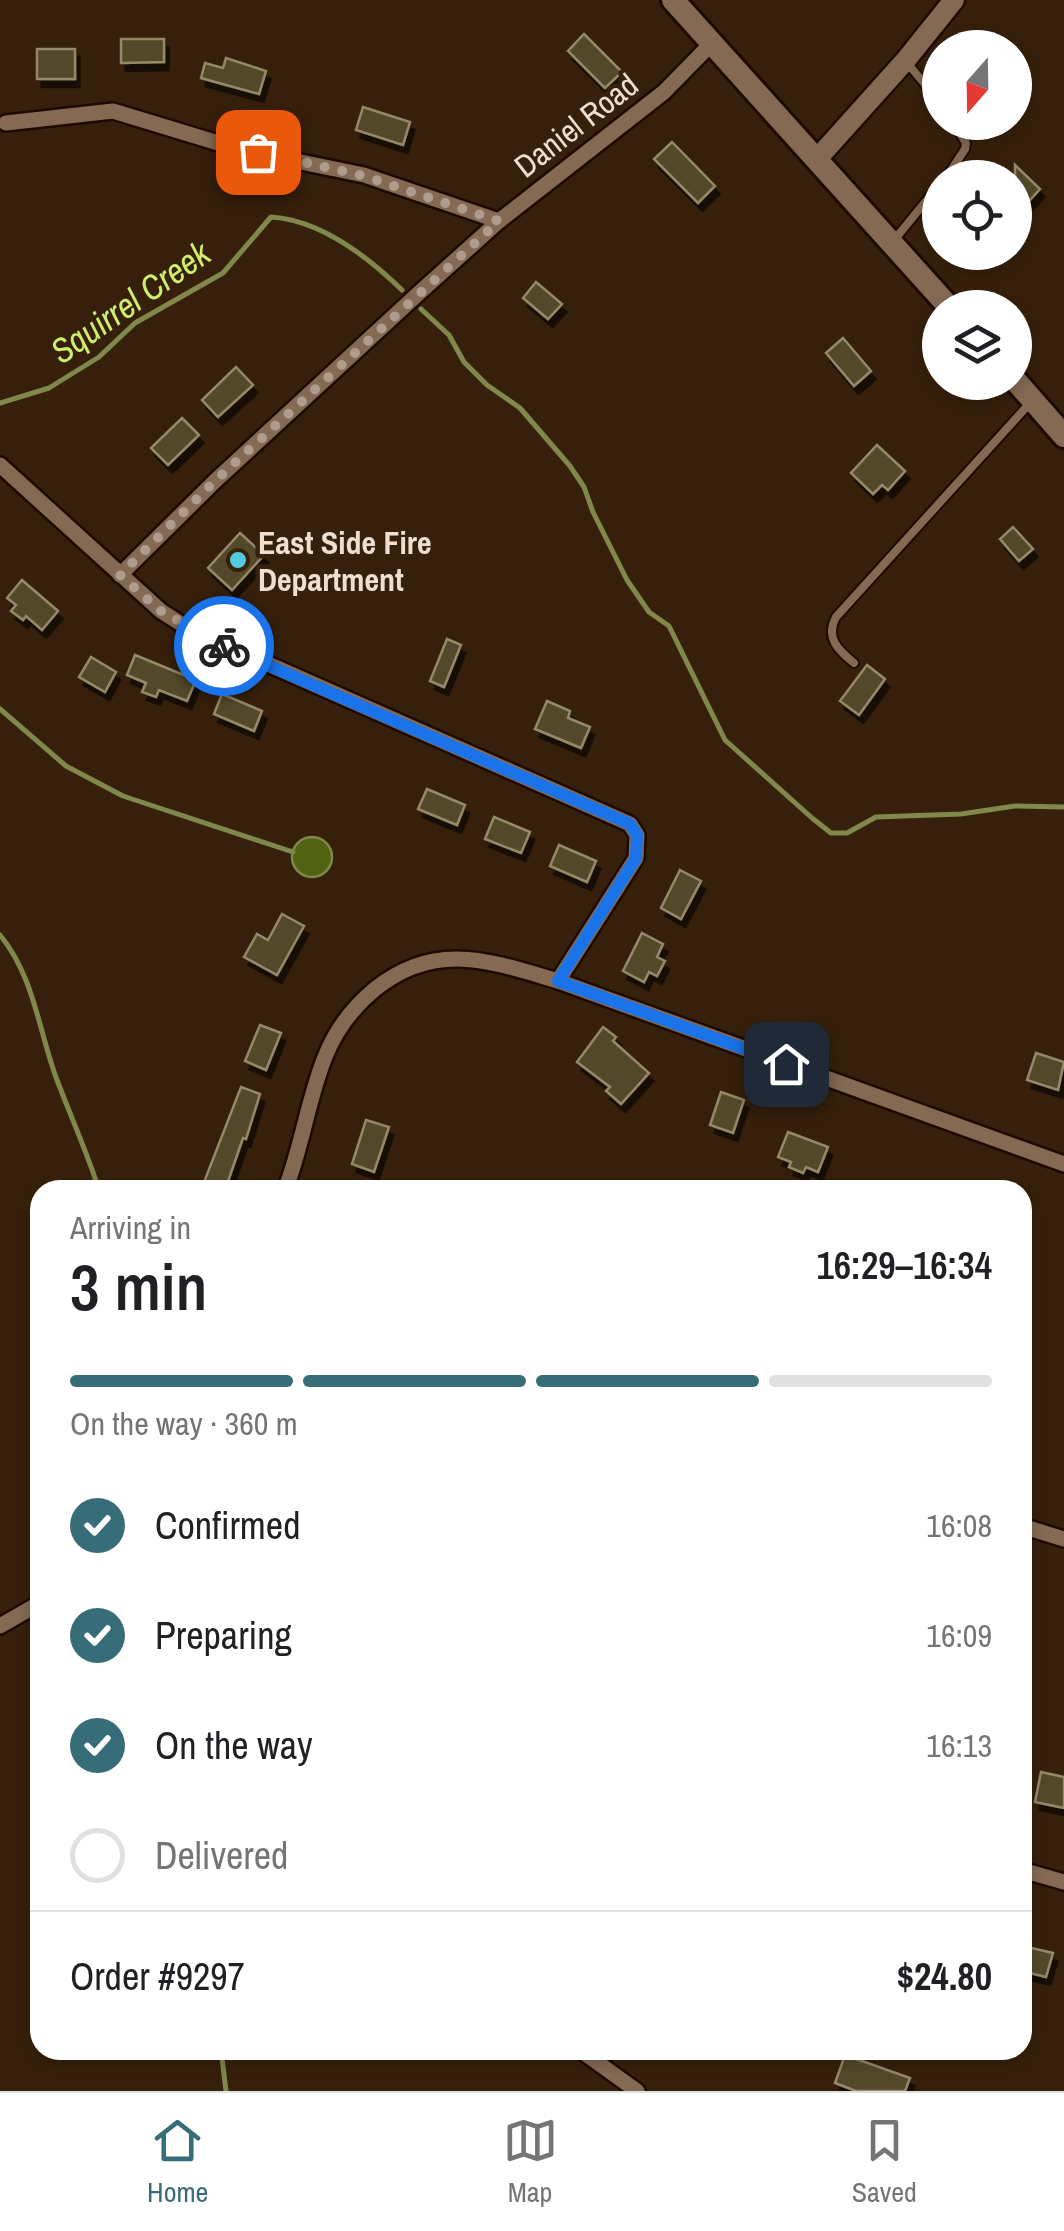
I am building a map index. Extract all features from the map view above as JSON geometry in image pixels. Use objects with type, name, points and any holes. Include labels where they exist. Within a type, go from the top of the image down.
[{"type":"main road","points":[[673,0],[934,290]]},
{"type":"main road","points":[[1032,400],[1064,436]]},
{"type":"street","points":[[817,159],[954,0]]},
{"type":"street","name":"Daniel Road","points":[[120,575],[215,481],[499,221],[664,92],[712,43]]},
{"type":"street","points":[[6,123],[113,111],[238,149],[364,176],[499,221]]},
{"type":"street","points":[[0,465],[161,611],[188,629],[630,824],[637,835],[636,858],[558,981]]},
{"type":"street","points":[[288,1180],[324,1060],[337,1030],[358,1003],[383,982],[415,964],[462,958],[498,963],[558,981],[1064,1164]]},
{"type":"street","points":[[1032,1529],[1064,1539]]},
{"type":"street","points":[[0,1626],[30,1609]]},
{"type":"street","points":[[1032,1873],[1064,1882]]},
{"type":"street","points":[[594,2060],[637,2091]]},
{"type":"lane","points":[[905,61],[922,81]]},
{"type":"lane","points":[[892,243],[922,206]]},
{"type":"lane","points":[[854,663],[832,638],[830,627],[836,616],[1032,400]]},
{"type":"shaded area","points":[[312,837],[326,843],[332,857],[326,871],[312,877],[298,871],[292,857],[298,843]]},
{"type":"building","points":[[584,34],[622,72],[605,88],[568,51]]},
{"type":"building","points":[[121,39],[164,39],[164,62],[121,63]]},
{"type":"building","points":[[37,49],[75,49],[75,79],[37,79]]},
{"type":"building","points":[[226,58],[266,71],[259,94],[201,78],[205,63],[223,68]]},
{"type":"building","points":[[363,107],[410,122],[403,145],[356,130]]},
{"type":"building","points":[[672,142],[715,186],[698,203],[654,159]]},
{"type":"building","points":[[1032,181],[1040,189],[1032,198]]},
{"type":"building","points":[[536,282],[562,304],[548,319],[523,298]]},
{"type":"building","points":[[843,338],[871,371],[854,386],[826,353]]},
{"type":"building","points":[[236,367],[253,385],[218,417],[202,400]]},
{"type":"building","points":[[182,418],[199,435],[168,465],[151,448]]},
{"type":"building","points":[[877,445],[905,471],[888,490],[882,485],[873,494],[851,473]]},
{"type":"building","points":[[1013,527],[1033,549],[1019,561],[1000,539]]},
{"type":"building","points":[[240,533],[264,555],[232,590],[208,568]]},
{"type":"building","points":[[22,580],[58,611],[42,630],[26,616],[23,620],[11,611],[16,605],[7,598]]},
{"type":"building","points":[[447,639],[461,645],[444,687],[430,681]]},
{"type":"building","points":[[135,655],[196,680],[187,701],[159,690],[156,697],[142,692],[146,683],[127,675]]},
{"type":"building","points":[[91,657],[116,672],[105,692],[79,677]]},
{"type":"building","points":[[867,665],[885,679],[859,715],[840,701]]},
{"type":"building","points":[[222,694],[262,711],[254,731],[214,714]]},
{"type":"building","points":[[547,701],[570,711],[568,718],[590,727],[581,748],[535,729]]},
{"type":"building","points":[[427,789],[465,805],[457,825],[418,809]]},
{"type":"building","points":[[494,817],[530,832],[521,853],[485,839]]},
{"type":"building","points":[[559,845],[596,861],[587,882],[550,866]]},
{"type":"building","points":[[680,870],[701,881],[681,919],[661,908]]},
{"type":"building","points":[[282,914],[304,926],[277,975],[244,957],[257,934],[268,940]]},
{"type":"building","points":[[642,933],[663,944],[657,957],[665,961],[657,976],[649,972],[644,982],[623,971]]},
{"type":"building","points":[[260,1025],[281,1033],[266,1070],[245,1061]]},
{"type":"building","points":[[603,1027],[649,1073],[621,1104],[606,1091],[610,1087],[577,1062]]},
{"type":"building","points":[[1036,1053],[1064,1062],[1058,1090],[1027,1080]]},
{"type":"building","points":[[241,1087],[260,1094],[228,1180],[205,1180]]},
{"type":"building","points":[[721,1092],[744,1100],[733,1133],[710,1125]]},
{"type":"building","points":[[366,1120],[389,1127],[374,1172],[352,1164]]},
{"type":"building","points":[[788,1132],[828,1147],[818,1172],[806,1167],[803,1173],[778,1157]]},
{"type":"building","points":[[1041,1772],[1064,1777],[1064,1808],[1035,1802]]},
{"type":"building","points":[[1032,1948],[1053,1953],[1046,1977],[1032,1974]]},
{"type":"building","points":[[843,2060],[859,2060],[910,2078],[905,2091],[856,2091],[835,2083]]},
{"type":"waterway","name":"Squirrel Creek","points":[[0,403],[49,388],[99,357],[135,323],[223,273],[271,217],[325,232],[374,265],[402,290]]},
{"type":"waterway","points":[[421,309],[449,335],[464,362],[487,385],[520,408],[570,466],[584,487],[627,580],[649,612],[669,626],[725,740],[831,833],[847,833],[876,817],[961,814],[1015,806],[1064,807]]},
{"type":"waterway","points":[[0,709],[66,766],[123,796],[293,852]]},
{"type":"waterway","points":[[0,935],[21,968],[57,1080],[95,1180]]},
{"type":"waterway","points":[[222,2060],[226,2091]]},
{"type":"way so far","points":[[224,646],[161,611],[120,575],[215,481],[499,221],[364,176],[258,152]]},
{"type":"place","name":"East Side Fire Department","points":[[238,560]]},
{"type":"route","points":[[224,646],[630,824],[639,846],[636,858],[558,981],[786,1064]]}]
